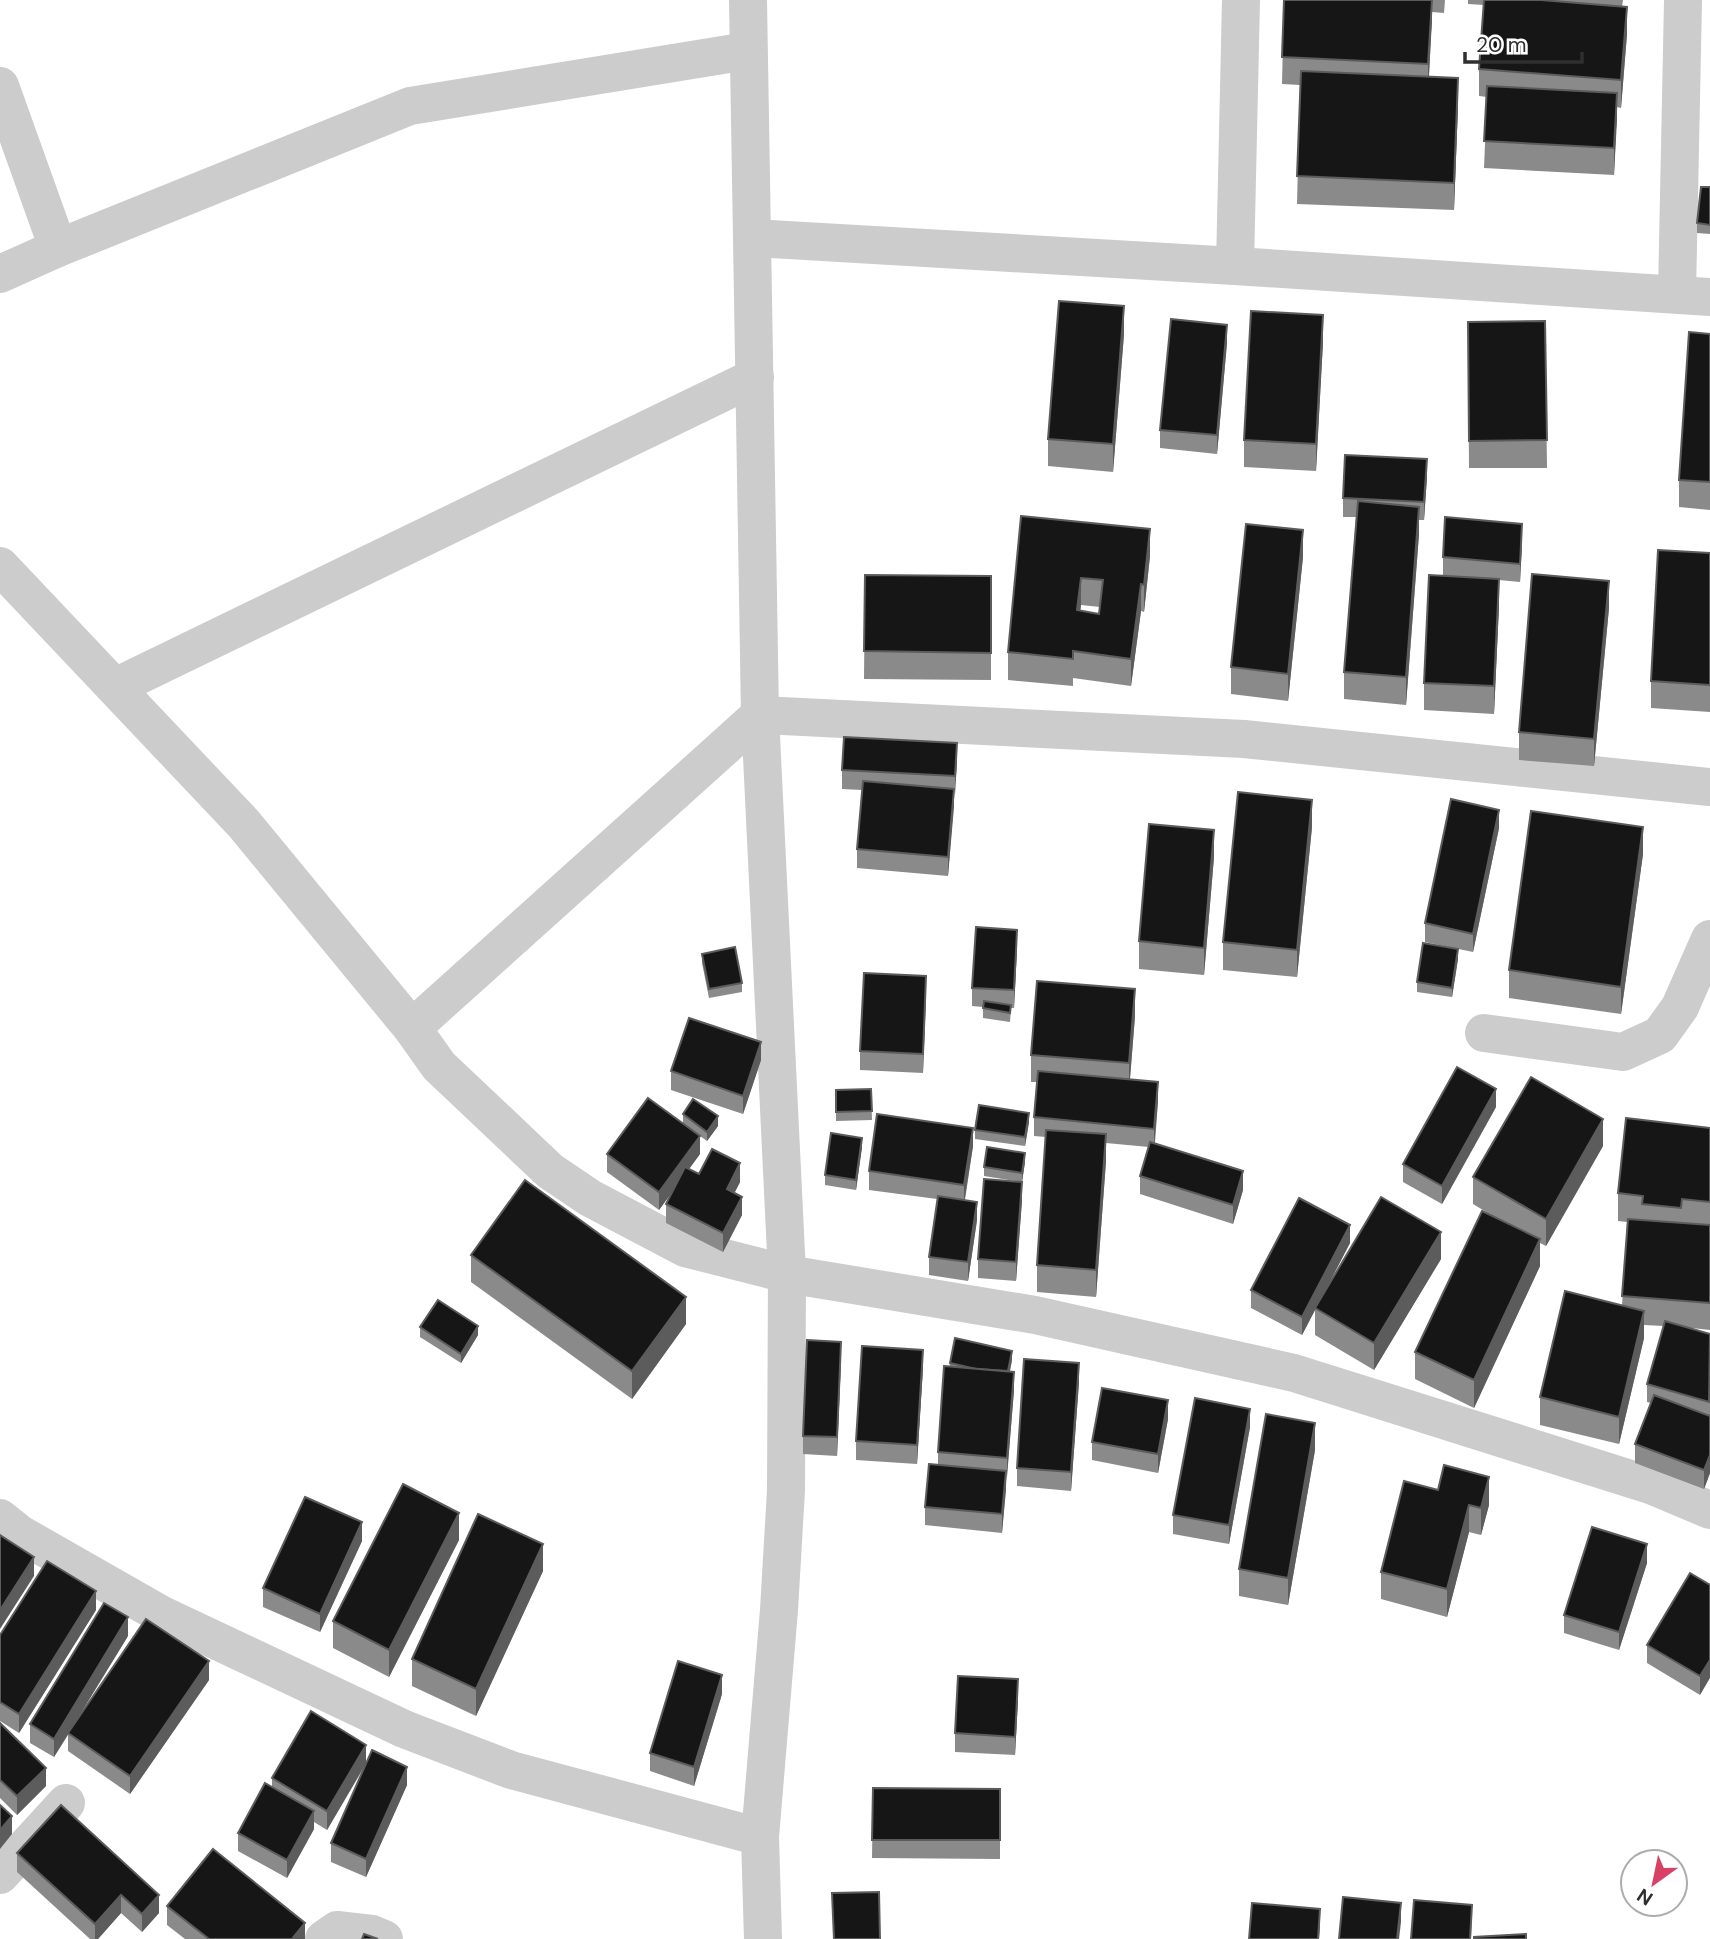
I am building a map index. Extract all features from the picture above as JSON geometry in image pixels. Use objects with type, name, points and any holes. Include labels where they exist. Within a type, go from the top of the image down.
[{"type":"street","points":[[748,0],[760,715],[786,1273],[786,1490],[760,1837],[763,1939]]},
{"type":"street","points":[[1235,266],[1241,0]]},
{"type":"street","points":[[752,238],[1694,296],[1683,0]]},
{"type":"street","points":[[0,274],[410,106],[747,51]]},
{"type":"street","points":[[0,86],[58,248]]},
{"type":"street","points":[[115,687],[755,377]]},
{"type":"street","points":[[0,566],[244,824],[412,1028],[439,1066],[550,1171],[590,1198],[685,1248],[786,1273],[1035,1315],[1294,1373],[1653,1486],[1710,1510]]},
{"type":"street","points":[[412,1028],[760,715],[1244,739],[1710,787]]},
{"type":"street","points":[[1484,1033],[1623,1052],[1660,1035],[1680,1007],[1710,939]]},
{"type":"street","points":[[0,1518],[20,1534],[162,1615],[404,1729],[511,1770],[760,1837]]},
{"type":"street","points":[[0,1875],[65,1803]]},
{"type":"street","points":[[324,1939],[337,1930],[372,1934],[384,1939]]},
{"type":"building","points":[[1284,0],[1432,0],[1428,64],[1282,57]]},
{"type":"building","points":[[1484,0],[1541,0],[1627,7],[1621,80],[1479,69]]},
{"type":"building","points":[[1301,71],[1458,78],[1454,183],[1297,176]]},
{"type":"building","points":[[1487,86],[1617,93],[1614,148],[1484,141]]},
{"type":"building","points":[[1701,187],[1710,187],[1710,225],[1697,223]]},
{"type":"building","points":[[1059,301],[1124,306],[1113,444],[1048,439]]},
{"type":"building","points":[[1251,311],[1323,315],[1316,444],[1244,440]]},
{"type":"building","points":[[1171,319],[1227,325],[1217,435],[1160,430]]},
{"type":"building","points":[[1545,321],[1547,440],[1469,441],[1468,322]]},
{"type":"building","points":[[1689,332],[1710,334],[1710,482],[1679,480]]},
{"type":"building","points":[[1345,455],[1427,459],[1424,502],[1343,498]]},
{"type":"building","points":[[1358,501],[1419,507],[1406,677],[1344,672]]},
{"type":"building","points":[[1021,516],[1150,529],[1144,585],[1141,584],[1131,659],[1073,651],[1073,659],[1008,652]],"holes":[[[1081,578],[1103,580],[1099,614],[1077,610]]]},
{"type":"building","points":[[1445,517],[1522,524],[1520,564],[1443,557]]},
{"type":"building","points":[[1246,524],[1303,530],[1288,674],[1231,667]]},
{"type":"building","points":[[1658,550],[1710,553],[1710,685],[1651,681]]},
{"type":"building","points":[[1532,574],[1609,581],[1594,739],[1519,732]]},
{"type":"building","points":[[865,575],[991,576],[991,653],[864,651]]},
{"type":"building","points":[[1429,575],[1499,579],[1494,686],[1424,683]]},
{"type":"building","points":[[844,737],[957,743],[955,776],[842,770]]},
{"type":"building","points":[[863,781],[954,789],[948,857],[857,849]]},
{"type":"building","points":[[1238,792],[1312,800],[1297,950],[1223,942]]},
{"type":"building","points":[[1451,799],[1499,810],[1473,934],[1425,923]]},
{"type":"building","points":[[1531,811],[1643,827],[1621,987],[1509,970]]},
{"type":"building","points":[[1149,824],[1214,830],[1204,948],[1139,941]]},
{"type":"building","points":[[976,927],[1017,930],[1014,990],[972,988]]},
{"type":"building","points":[[1423,943],[1458,949],[1452,988],[1417,982]]},
{"type":"building","points":[[735,947],[742,983],[709,989],[702,954]]},
{"type":"building","points":[[864,973],[926,976],[923,1054],[860,1051]]},
{"type":"building","points":[[1037,981],[1135,989],[1129,1063],[1031,1055]]},
{"type":"building","points":[[984,1001],[1011,1005],[1010,1013],[983,1008]]},
{"type":"building","points":[[689,1018],[761,1042],[743,1096],[671,1071]]},
{"type":"building","points":[[1457,1067],[1496,1089],[1442,1186],[1403,1164]]},
{"type":"building","points":[[1038,1071],[1158,1082],[1154,1129],[1034,1117]]},
{"type":"building","points":[[1531,1077],[1603,1119],[1546,1219],[1473,1177]]},
{"type":"building","points":[[871,1089],[872,1111],[836,1112],[836,1090]]},
{"type":"building","points":[[648,1098],[700,1136],[659,1192],[607,1154]]},
{"type":"building","points":[[693,1099],[718,1116],[707,1132],[683,1114]]},
{"type":"building","points":[[979,1105],[1029,1113],[1025,1137],[975,1130]]},
{"type":"building","points":[[877,1114],[973,1128],[964,1185],[869,1171]]},
{"type":"building","points":[[1626,1118],[1710,1128],[1710,1202],[1682,1199],[1681,1208],[1642,1204],[1643,1196],[1618,1193]]},
{"type":"building","points":[[1046,1130],[1106,1134],[1096,1270],[1037,1265]]},
{"type":"building","points":[[831,1133],[862,1138],[856,1180],[825,1175]]},
{"type":"building","points":[[1150,1142],[1243,1171],[1233,1205],[1140,1176]]},
{"type":"building","points":[[987,1147],[1025,1153],[1022,1173],[984,1167]]},
{"type":"building","points":[[712,1149],[740,1163],[727,1189],[742,1197],[723,1233],[666,1204],[685,1167],[699,1174]]},
{"type":"building","points":[[984,1179],[1022,1182],[1016,1262],[978,1259]]},
{"type":"building","points":[[525,1180],[686,1297],[632,1371],[471,1255]]},
{"type":"building","points":[[938,1196],[977,1202],[968,1262],[929,1257]]},
{"type":"building","points":[[1381,1197],[1441,1232],[1374,1343],[1315,1308]]},
{"type":"building","points":[[1299,1198],[1350,1225],[1302,1317],[1251,1290]]},
{"type":"building","points":[[1482,1211],[1540,1239],[1474,1380],[1415,1352]]},
{"type":"building","points":[[1628,1219],[1710,1225],[1710,1303],[1622,1296]]},
{"type":"building","points":[[1565,1291],[1644,1311],[1619,1417],[1540,1397]]},
{"type":"building","points":[[438,1300],[478,1326],[461,1354],[420,1327]]},
{"type":"building","points":[[1665,1321],[1710,1334],[1709,1402],[1647,1384]]},
{"type":"building","points":[[955,1338],[1012,1351],[1008,1371],[976,1369],[950,1363]]},
{"type":"building","points":[[807,1340],[841,1342],[837,1437],[803,1436]]},
{"type":"building","points":[[862,1346],[923,1350],[917,1445],[856,1441]]},
{"type":"building","points":[[1024,1359],[1079,1363],[1071,1472],[1017,1468]]},
{"type":"building","points":[[944,1366],[1014,1372],[1007,1458],[938,1452]]},
{"type":"building","points":[[1102,1388],[1168,1400],[1158,1454],[1092,1442]]},
{"type":"building","points":[[1654,1395],[1710,1416],[1710,1455],[1704,1470],[1635,1444]]},
{"type":"building","points":[[1195,1398],[1250,1409],[1229,1525],[1173,1515]]},
{"type":"building","points":[[1266,1414],[1315,1423],[1288,1578],[1239,1569]]},
{"type":"building","points":[[929,1464],[1006,1471],[1002,1514],[925,1507]]},
{"type":"building","points":[[1444,1465],[1489,1477],[1481,1508],[1469,1505],[1447,1589],[1381,1572],[1404,1481],[1438,1490]]},
{"type":"building","points":[[403,1484],[459,1513],[389,1650],[333,1621]]},
{"type":"building","points":[[305,1497],[362,1522],[320,1614],[263,1588]]},
{"type":"building","points":[[478,1514],[543,1544],[476,1689],[412,1659]]},
{"type":"building","points":[[1592,1527],[1647,1544],[1619,1632],[1564,1615]]},
{"type":"building","points":[[0,1535],[34,1557],[0,1610]]},
{"type":"building","points":[[47,1561],[96,1591],[19,1714],[0,1702],[0,1635]]},
{"type":"building","points":[[1690,1573],[1710,1585],[1710,1660],[1700,1676],[1647,1645]]},
{"type":"building","points":[[104,1603],[128,1617],[54,1739],[30,1724]]},
{"type":"building","points":[[146,1619],[209,1661],[130,1776],[68,1733]]},
{"type":"building","points":[[678,1661],[722,1675],[694,1767],[650,1753]]},
{"type":"building","points":[[958,1676],[1018,1679],[1015,1737],[955,1733]]},
{"type":"building","points":[[311,1711],[366,1745],[327,1811],[272,1778]]},
{"type":"building","points":[[0,1723],[46,1768],[17,1796],[0,1780]]},
{"type":"building","points":[[372,1750],[407,1767],[366,1859],[331,1843]]},
{"type":"building","points":[[265,1783],[314,1811],[287,1860],[238,1833]]},
{"type":"building","points":[[873,1788],[1000,1789],[1000,1840],[872,1840]]},
{"type":"building","points":[[0,1805],[12,1816],[0,1830]]},
{"type":"building","points":[[61,1805],[159,1895],[142,1914],[121,1895],[95,1924],[17,1853]]},
{"type":"building","points":[[213,1849],[305,1923],[292,1939],[209,1939],[167,1906]]},
{"type":"building","points":[[879,1892],[880,1939],[834,1939],[832,1893]]},
{"type":"building","points":[[1343,1897],[1401,1903],[1397,1939],[1339,1939]]},
{"type":"building","points":[[1414,1900],[1472,1905],[1470,1939],[1411,1939]]},
{"type":"building","points":[[1252,1903],[1320,1909],[1318,1939],[1249,1939]]},
{"type":"building","points":[[364,1934],[378,1939],[362,1939]]},
{"type":"building","points":[[1526,1934],[1526,1939],[1474,1939],[1474,1937]]}]
